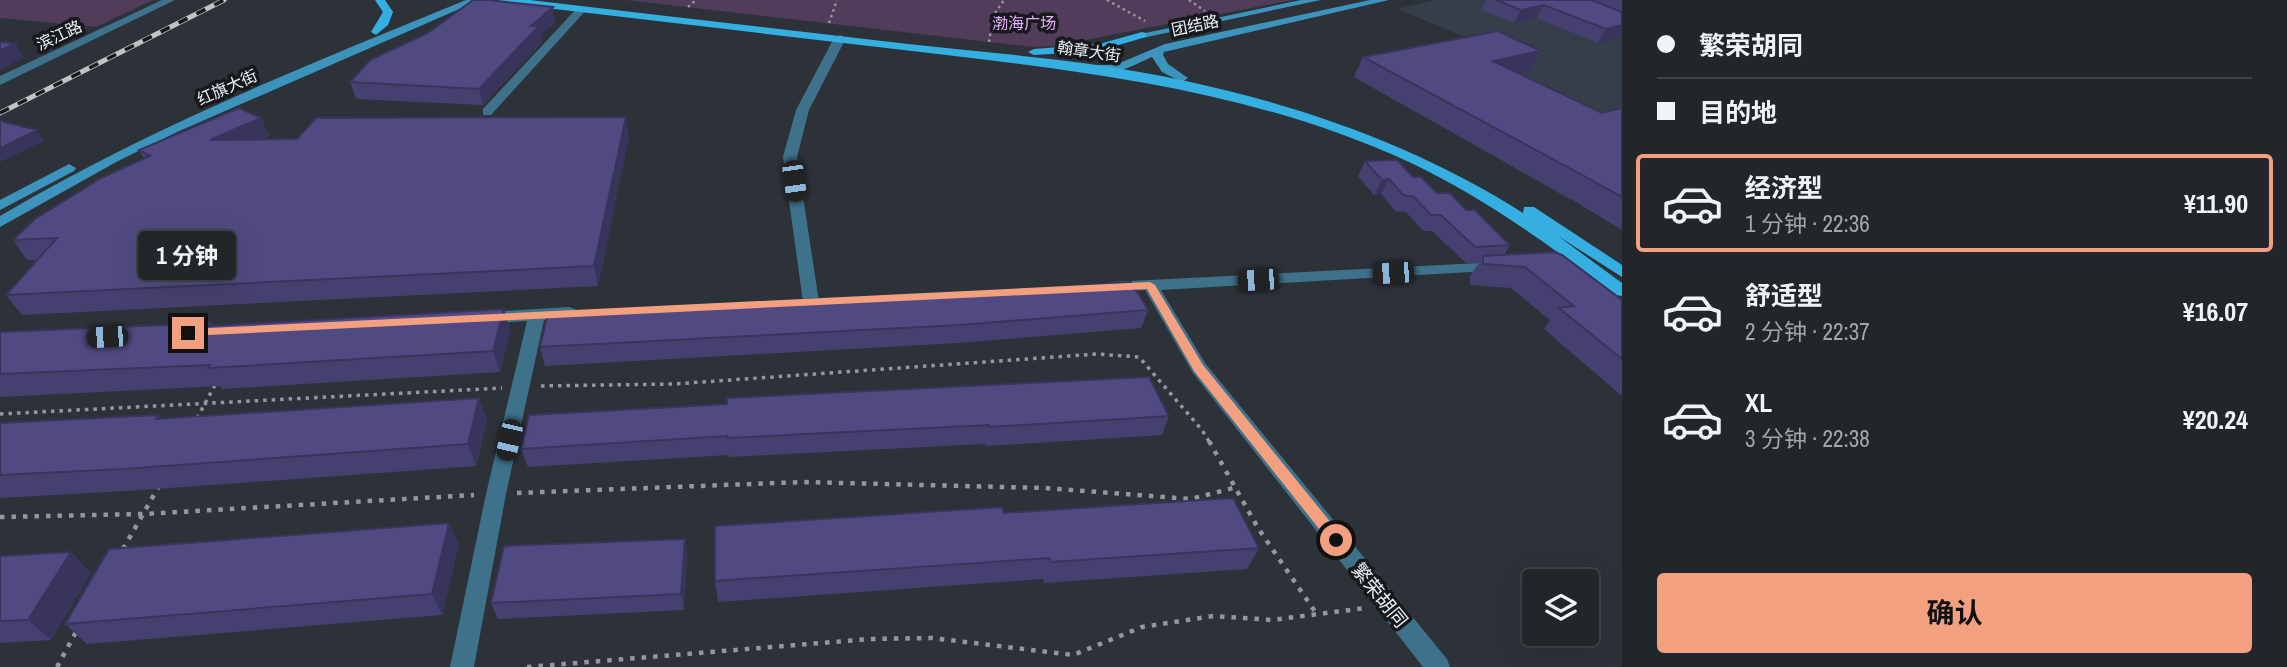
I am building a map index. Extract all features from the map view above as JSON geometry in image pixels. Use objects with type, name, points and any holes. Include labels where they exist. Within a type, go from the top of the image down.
[{"type":"main road","points":[[376,32],[384,23],[388,12],[380,0]]},
{"type":"main road","name":"红旗大街","points":[[0,206],[130,139],[450,0]]},
{"type":"main road","name":"红旗大街","points":[[0,222],[141,145],[293,76],[475,0]]},
{"type":"main road","name":"翰章大街","points":[[503,0],[1116,68],[1182,78],[1301,108],[1383,136],[1430,157],[1529,210],[1622,272]]},
{"type":"main road","name":"翰章大街","points":[[571,0],[1002,53],[1154,78],[1249,101],[1373,142],[1462,184],[1509,210],[1622,290]]},
{"type":"main road","name":"团结路","points":[[1097,47],[1142,35],[1316,0]]},
{"type":"main road","name":"团结路","points":[[1116,68],[1159,50],[1384,0]]},
{"type":"main road","points":[[1002,53],[1097,47]]},
{"type":"main road","points":[[1088,67],[1081,54],[1097,47]]},
{"type":"main road","points":[[1159,50],[1159,62],[1167,71],[1182,78]]},
{"type":"street","name":"滨江路","points":[[0,81],[170,0]]},
{"type":"street","points":[[487,112],[583,8]]},
{"type":"street","points":[[811,302],[790,157],[793,134],[801,110],[840,38]]},
{"type":"street","points":[[1555,264],[1583,263]]},
{"type":"street","points":[[1096,288],[1513,267]]},
{"type":"street","name":"繁荣胡同","points":[[1150,285],[1199,368],[1438,667]]},
{"type":"street","points":[[468,318],[592,312]]},
{"type":"street","points":[[462,667],[496,494],[537,315]]},
{"type":"path","points":[[688,7],[695,0]]},
{"type":"path","points":[[829,23],[837,0]]},
{"type":"path","points":[[989,42],[993,16],[1003,1],[994,0]]},
{"type":"path","points":[[1107,0],[1163,31]]},
{"type":"path","points":[[1189,0],[1212,16]]},
{"type":"path","points":[[0,414],[522,387],[674,384],[1097,354],[1139,357],[1202,430],[1237,487],[1258,528],[1318,616]]},
{"type":"path","points":[[192,425],[218,380]]},
{"type":"path","points":[[117,561],[162,481]]},
{"type":"path","points":[[0,517],[143,514],[496,494],[803,482],[1045,488],[1191,499],[1237,487]]},
{"type":"path","points":[[527,667],[882,638],[932,638],[1073,654],[1142,627],[1213,616],[1272,620],[1318,616],[1388,604]]},
{"type":"path","points":[[57,667],[77,632]]},
{"type":"shaded area","points":[[1436,0],[1622,0],[1622,188],[1569,199],[1354,77],[1492,48],[1397,9]]},
{"type":"green space","points":[[0,0],[153,0],[96,27],[0,18]]},
{"type":"green space","name":"渤海广场","points":[[626,0],[1293,0],[1054,46],[1033,47]]},
{"type":"building","points":[[473,0],[553,7],[531,26],[539,26],[479,89],[350,82],[370,60],[428,33]]},
{"type":"building","points":[[1496,0],[1592,0],[1622,12],[1622,25],[1606,29],[1544,5],[1521,10]]},
{"type":"building","points":[[1498,31],[1541,51],[1493,61],[1602,113],[1622,108],[1622,197],[1363,57]]},
{"type":"building","points":[[0,42],[15,43],[0,51]]},
{"type":"building","points":[[239,108],[261,118],[210,140],[297,139],[316,118],[626,117],[594,266],[6,295],[57,238],[13,240],[35,219],[101,178],[150,156],[139,150]]},
{"type":"building","points":[[0,121],[37,130],[0,148]]},
{"type":"building","points":[[1397,160],[1413,177],[1421,177],[1437,193],[1450,193],[1466,210],[1475,210],[1510,245],[1475,247],[1441,215],[1431,215],[1414,197],[1403,195],[1389,179],[1382,180],[1365,161]]},
{"type":"building","points":[[1554,252],[1562,255],[1622,300],[1622,359],[1559,308],[1574,306],[1525,267],[1483,264],[1483,256]]},
{"type":"building","points":[[1131,282],[1148,310],[960,325],[540,347],[548,313],[951,294]]},
{"type":"building","points":[[504,309],[493,351],[208,368],[210,365],[0,374],[0,332],[211,323],[209,326]]},
{"type":"building","points":[[1149,377],[1169,416],[990,427],[727,436],[521,449],[529,415],[727,404],[727,398]]},
{"type":"building","points":[[479,398],[468,444],[124,469],[0,475],[0,423],[158,415],[156,419]]},
{"type":"building","points":[[1233,498],[1259,548],[1051,562],[1049,558],[715,581],[715,526],[1002,507],[1004,513]]},
{"type":"building","points":[[449,523],[432,594],[65,624],[109,549]]},
{"type":"building","points":[[685,539],[681,594],[491,603],[504,546]]},
{"type":"building","points":[[71,552],[28,620],[0,621],[0,556]]},
{"type":"railway","points":[[0,113],[224,0]]},
{"type":"route","points":[[188,333],[1150,285],[1199,368],[1336,540]]}]
